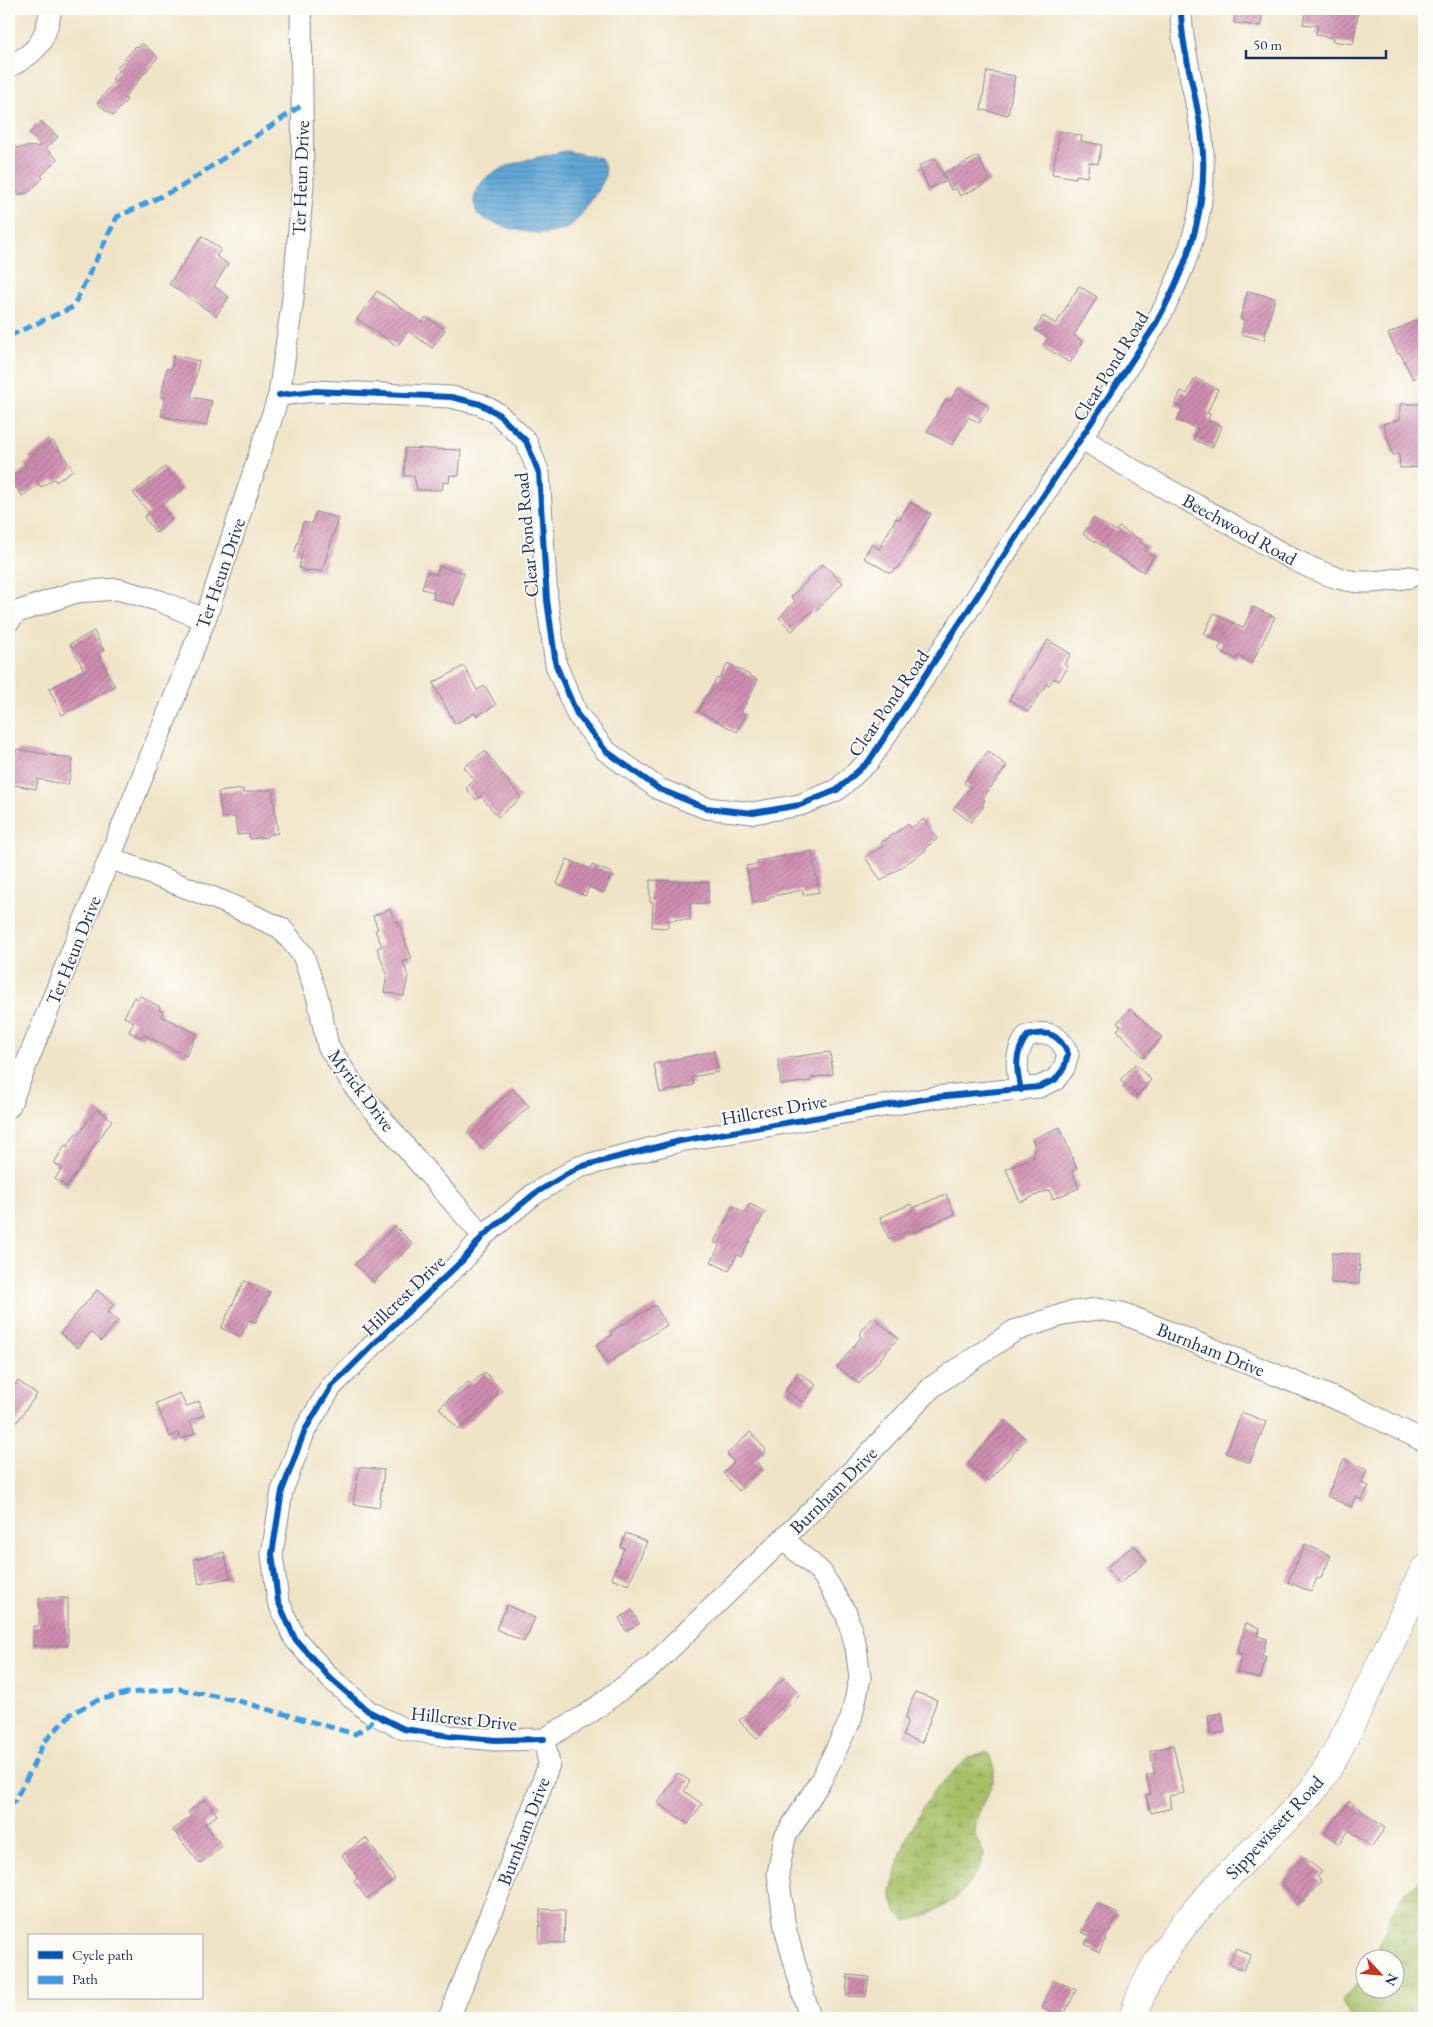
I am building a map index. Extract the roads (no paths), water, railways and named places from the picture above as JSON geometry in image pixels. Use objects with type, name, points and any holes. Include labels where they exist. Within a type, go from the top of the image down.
[{"type":"main road","name":"Sippewissett Road","points":[[1133,2018],[1147,1981],[1159,1959],[1198,1908],[1304,1800],[1320,1780],[1337,1753],[1424,1570]]},
{"type":"street","points":[[9,67],[25,58],[43,40],[51,9]]},
{"type":"street","name":"Ter Heun Drive","points":[[9,1107],[205,620],[279,394],[293,298],[303,184],[301,9]]},
{"type":"street","name":"Clear Pond Road","points":[[279,394],[314,392],[451,397],[480,404],[497,413],[526,441],[539,473],[547,600],[556,665],[577,714],[606,751],[659,789],[706,808],[753,813],[800,805],[837,790],[869,761],[1082,438],[1154,327],[1172,295],[1198,221],[1203,187],[1203,155],[1199,118],[1182,30],[1180,9]]},
{"type":"street","name":"Beechwood Road","points":[[1082,438],[1127,466],[1322,573],[1357,582],[1410,577]]},
{"type":"street","points":[[9,621],[18,612],[76,592],[117,589],[160,601],[205,620]]},
{"type":"street","name":"Myrick Drive","points":[[110,858],[224,902],[281,928],[303,955],[318,998],[328,1046],[354,1086],[418,1163],[483,1236]]},
{"type":"street","name":"Hillcrest Drive","points":[[544,1739],[496,1740],[404,1729],[368,1711],[330,1678],[296,1639],[278,1601],[272,1554],[282,1490],[305,1430],[331,1387],[463,1260],[483,1236],[534,1194],[579,1167],[680,1141],[936,1097],[1021,1090]]},
{"type":"street","name":"Burnham Drive","points":[[449,2018],[540,1788],[548,1764],[544,1739],[588,1714],[653,1665],[783,1539],[864,1458],[932,1386],[1014,1331],[1068,1313],[1097,1309],[1122,1313],[1351,1405],[1424,1440]]},
{"type":"street","points":[[783,1539],[821,1572],[846,1613],[856,1647],[860,1678],[851,1719],[820,1780],[785,1837],[778,1874],[785,1928],[810,2018]]},
{"type":"water","points":[[566,151],[601,158],[605,169],[603,182],[580,216],[570,226],[561,231],[537,233],[511,228],[478,215],[474,200],[478,188],[486,178],[511,165]]}]
